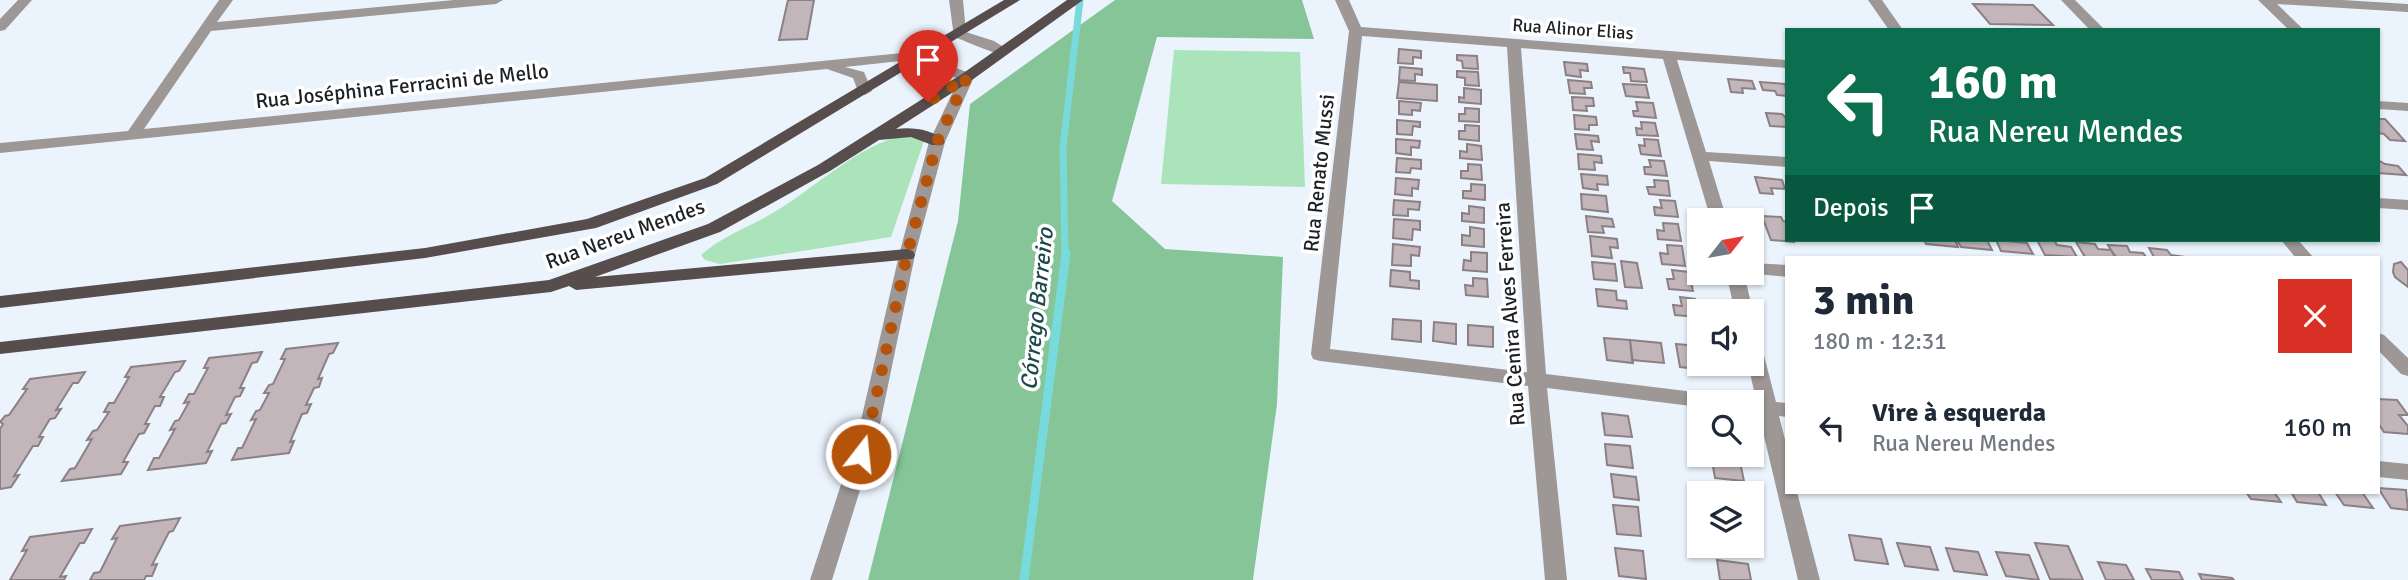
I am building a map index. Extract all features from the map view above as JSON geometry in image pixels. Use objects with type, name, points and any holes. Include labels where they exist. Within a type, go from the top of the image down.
[{"type":"main road","name":"Rua Nereu Mendes","points":[[0,302],[425,253],[590,224],[711,181],[1013,0]]},
{"type":"main road","name":"Rua Nereu Mendes","points":[[0,348],[551,286],[714,228],[824,168],[967,77],[1073,2]]},
{"type":"main road","points":[[869,139],[903,132],[923,133],[937,142]]},
{"type":"main road","points":[[551,286],[907,255]]},
{"type":"street","points":[[0,27],[24,0]]},
{"type":"street","points":[[133,134],[226,0]]},
{"type":"street","points":[[208,27],[496,0]]},
{"type":"street","points":[[956,0],[959,34],[982,41],[1002,52]]},
{"type":"street","points":[[1342,0],[1356,31]]},
{"type":"street","points":[[1875,0],[1895,28]]},
{"type":"street","points":[[2068,0],[2096,28]]},
{"type":"street","points":[[2264,0],[2295,28]]},
{"type":"street","points":[[2277,0],[2408,8]]},
{"type":"street","name":"Rua Alinor Elias","points":[[1356,31],[1785,64]]},
{"type":"street","name":"Rua Renato Mussi","points":[[1356,31],[1320,354],[1537,380]]},
{"type":"street","name":"Rua Cenira Alves Ferreira","points":[[1514,45],[1537,380],[1556,580]]},
{"type":"street","points":[[821,580],[869,429],[907,255],[937,142],[967,77],[942,69],[922,55]]},
{"type":"street","name":"Rua Joséphina Ferracini de Mello","points":[[0,148],[922,55]]},
{"type":"street","points":[[1669,55],[1715,208]]},
{"type":"street","name":"Rua Joséphina Ferracini de Mello","points":[[808,66],[839,68],[859,75],[865,91]]},
{"type":"street","points":[[2380,104],[2408,107]]},
{"type":"street","points":[[1698,156],[1785,162]]},
{"type":"street","points":[[2380,203],[2408,205]]},
{"type":"street","points":[[2291,242],[2303,256]]},
{"type":"street","points":[[1764,270],[1785,271]]},
{"type":"street","points":[[2380,341],[2408,369]]},
{"type":"street","points":[[1760,376],[1785,482]]},
{"type":"street","points":[[1537,380],[1687,398]]},
{"type":"street","points":[[2380,469],[2408,472]]},
{"type":"street","points":[[1788,494],[1809,580]]},
{"type":"green space","points":[[1115,0],[1302,0],[1314,39],[1157,37],[1112,201],[1165,249],[1283,257],[1277,404],[1253,580],[868,580],[958,221],[970,104]]},
{"type":"green space","points":[[1174,50],[1300,52],[1305,187],[1161,184]]},
{"type":"green space","points":[[907,134],[924,141],[891,237],[720,264],[705,260],[701,255],[728,236],[792,201],[855,156],[889,139]]},
{"type":"building","points":[[788,0],[814,0],[807,39],[779,40]]},
{"type":"building","points":[[1973,4],[2033,5],[2053,25],[1990,24]]},
{"type":"building","points":[[1399,49],[1421,51],[1421,58],[1413,57],[1413,64],[1398,63]]},
{"type":"building","points":[[1457,55],[1477,56],[1478,69],[1463,68]]},
{"type":"building","points":[[1564,62],[1587,64],[1588,71],[1580,70],[1581,77],[1566,75]]},
{"type":"building","points":[[1400,67],[1422,69],[1422,75],[1415,74],[1415,81],[1399,80]]},
{"type":"building","points":[[1623,67],[1644,69],[1647,82],[1631,81],[1630,73],[1624,73]]},
{"type":"building","points":[[1457,71],[1478,72],[1479,86],[1465,85],[1465,78],[1457,77]]},
{"type":"building","points":[[1728,79],[1752,81],[1755,89],[1742,88],[1743,93],[1731,92]]},
{"type":"building","points":[[1568,80],[1591,82],[1592,88],[1584,88],[1585,94],[1570,93]]},
{"type":"building","points":[[1399,82],[1437,85],[1437,101],[1397,98]]},
{"type":"building","points":[[1760,82],[1785,84],[1785,96],[1763,90]]},
{"type":"building","points":[[1623,84],[1646,85],[1649,98],[1626,96]]},
{"type":"building","points":[[1464,88],[1481,90],[1481,104],[1459,102],[1459,97],[1464,98]]},
{"type":"building","points":[[1572,97],[1593,98],[1594,106],[1586,106],[1587,111],[1573,110]]},
{"type":"building","points":[[1399,101],[1421,103],[1420,111],[1412,110],[1412,115],[1399,114]]},
{"type":"building","points":[[1636,102],[1653,103],[1656,118],[1634,116],[1633,111],[1638,111]]},
{"type":"building","points":[[1465,108],[1479,109],[1479,122],[1459,121],[1459,114],[1465,114]]},
{"type":"building","points":[[1766,113],[1782,114],[1785,117],[1785,127],[1770,126]]},
{"type":"building","points":[[1574,115],[1596,117],[1597,125],[1589,125],[1589,130],[1575,129]]},
{"type":"building","points":[[2380,119],[2385,119],[2405,141],[2390,140],[2380,133]]},
{"type":"building","points":[[1397,120],[1420,122],[1420,127],[1413,126],[1412,135],[1397,134]]},
{"type":"building","points":[[1641,122],[1655,123],[1658,136],[1637,135],[1636,128],[1642,129]]},
{"type":"building","points":[[1465,125],[1479,126],[1479,141],[1459,139],[1459,131],[1465,131]]},
{"type":"building","points":[[1575,134],[1598,136],[1599,142],[1591,141],[1593,150],[1577,149]]},
{"type":"building","points":[[1396,139],[1420,141],[1419,148],[1411,147],[1411,155],[1396,153]]},
{"type":"building","points":[[1644,139],[1658,140],[1661,156],[1641,154],[1639,145],[1645,146]]},
{"type":"building","points":[[1467,144],[1481,146],[1482,160],[1460,158],[1460,151],[1467,152]]},
{"type":"building","points":[[1578,154],[1601,156],[1602,163],[1594,162],[1595,170],[1579,169]]},
{"type":"building","points":[[1397,158],[1421,160],[1421,169],[1411,168],[1410,173],[1396,172]]},
{"type":"building","points":[[1649,160],[1664,161],[1667,176],[1645,174],[1644,167],[1651,167]]},
{"type":"building","points":[[2380,161],[2398,166],[2406,175],[2380,173]]},
{"type":"building","points":[[1468,164],[1481,165],[1482,180],[1461,178],[1461,171],[1468,171]]},
{"type":"building","points":[[1581,174],[1607,176],[1608,185],[1597,184],[1598,190],[1583,188]]},
{"type":"building","points":[[1755,177],[1782,180],[1785,189],[1771,188],[1773,194],[1760,193]]},
{"type":"building","points":[[1396,178],[1419,180],[1418,189],[1412,188],[1412,196],[1395,194]]},
{"type":"building","points":[[1654,180],[1668,181],[1670,196],[1649,194],[1647,187],[1655,187]]},
{"type":"building","points":[[1471,184],[1485,185],[1485,200],[1463,198],[1463,191],[1471,191]]},
{"type":"building","points":[[1581,194],[1606,196],[1608,212],[1582,209]]},
{"type":"building","points":[[1394,200],[1420,202],[1419,210],[1408,209],[1408,216],[1393,215]]},
{"type":"building","points":[[1660,200],[1675,201],[1678,217],[1655,215],[1654,207],[1662,208]]},
{"type":"building","points":[[1469,206],[1484,208],[1484,223],[1462,221],[1462,213],[1469,214]]},
{"type":"building","points":[[1586,216],[1612,219],[1614,227],[1602,226],[1604,233],[1588,232]]},
{"type":"building","points":[[1764,216],[1781,217],[1785,222],[1785,241],[1771,240]]},
{"type":"building","points":[[1394,219],[1420,221],[1420,230],[1413,229],[1412,240],[1393,238]]},
{"type":"building","points":[[1663,223],[1678,224],[1681,241],[1658,239],[1657,230],[1664,231]]},
{"type":"building","points":[[1470,227],[1484,229],[1484,247],[1462,245],[1462,235],[1470,236]]},
{"type":"building","points":[[1590,236],[1617,239],[1618,248],[1610,247],[1612,258],[1592,256]]},
{"type":"building","points":[[1925,242],[1956,242],[1958,247]]},
{"type":"building","points":[[1958,242],[1988,242],[1992,250],[1961,247]]},
{"type":"building","points":[[1997,242],[2017,242],[2027,243],[2033,254],[2001,251]]},
{"type":"building","points":[[2038,242],[2055,242],[2057,245],[2071,247],[2076,256],[2061,256],[2045,255]]},
{"type":"building","points":[[2076,242],[2095,244],[2098,249],[2111,250],[2115,256],[2084,256]]},
{"type":"building","points":[[1393,244],[1420,247],[1419,256],[1411,255],[1411,266],[1392,265]]},
{"type":"building","points":[[1667,245],[1682,246],[1685,266],[1662,264],[1660,253],[1668,254]]},
{"type":"building","points":[[2108,245],[2127,246],[2130,252],[2143,253],[2145,256],[2114,256]]},
{"type":"building","points":[[2149,248],[2167,250],[2171,255],[2178,256],[2153,256]]},
{"type":"building","points":[[1471,252],[1487,253],[1487,272],[1463,270],[1464,260],[1471,261]]},
{"type":"building","points":[[1621,261],[1637,263],[1642,288],[1625,287]]},
{"type":"building","points":[[1592,262],[1615,264],[1617,281],[1594,279]]},
{"type":"building","points":[[2401,262],[2408,270],[2408,287],[2395,277],[2393,272],[2394,264]]},
{"type":"building","points":[[1391,270],[1410,272],[1410,280],[1419,281],[1419,289],[1390,286]]},
{"type":"building","points":[[1672,270],[1687,272],[1687,285],[1692,285],[1693,291],[1669,289],[1667,279],[1674,279]]},
{"type":"building","points":[[1473,278],[1487,279],[1488,297],[1466,295],[1465,285],[1473,286]]},
{"type":"building","points":[[1596,289],[1616,291],[1617,300],[1626,301],[1627,309],[1598,306]]},
{"type":"building","points":[[1680,297],[1695,299],[1687,299],[1687,316],[1675,315],[1673,305],[1682,306]]},
{"type":"building","points":[[1393,319],[1421,321],[1421,342],[1392,339]]},
{"type":"building","points":[[1434,322],[1456,324],[1456,344],[1433,341]]},
{"type":"building","points":[[1468,325],[1493,327],[1493,347],[1468,345]]},
{"type":"building","points":[[1604,338],[1630,340],[1633,363],[1607,360]]},
{"type":"building","points":[[1630,340],[1661,343],[1664,363],[1632,360]]},
{"type":"building","points":[[338,343],[333,353],[329,354],[318,379],[322,378],[319,387],[314,388],[306,405],[311,404],[307,413],[302,414],[290,442],[294,441],[289,453],[232,460],[238,448],[242,448],[256,419],[251,420],[269,393],[264,393],[269,385],[273,384],[285,359],[281,359],[286,349]]},
{"type":"building","points":[[1676,344],[1687,345],[1687,368],[1680,367]]},
{"type":"building","points":[[262,352],[257,362],[252,363],[240,388],[244,388],[240,396],[235,397],[226,415],[231,414],[226,423],[221,424],[207,452],[212,451],[206,463],[148,470],[154,458],[159,458],[175,429],[170,430],[189,402],[184,403],[189,394],[194,394],[208,368],[204,368],[209,358]]},
{"type":"building","points":[[185,361],[179,371],[175,372],[160,397],[164,397],[160,406],[155,406],[145,424],[149,424],[144,433],[139,434],[123,462],[128,462],[121,474],[62,481],[70,469],[75,468],[92,439],[87,440],[109,412],[104,412],[109,403],[114,403],[129,377],[125,377],[131,367]]},
{"type":"building","points":[[85,372],[78,383],[73,383],[56,410],[61,409],[55,418],[50,419],[39,437],[43,437],[38,446],[33,446],[14,476],[19,475],[11,487],[0,489],[0,429],[3,424],[0,422],[9,415],[27,389],[23,389],[30,379]]},
{"type":"building","points":[[2380,399],[2397,400],[2408,415],[2399,415],[2408,426],[2408,434],[2384,432],[2380,426]]},
{"type":"building","points":[[1602,413],[1628,416],[1632,437],[1605,435]]},
{"type":"building","points":[[1605,444],[1630,446],[1633,468],[1607,465]]},
{"type":"building","points":[[1713,467],[1741,467],[1744,481],[1715,478]]},
{"type":"building","points":[[1611,474],[1636,477],[1639,500],[1614,497]]},
{"type":"building","points":[[2380,488],[2406,490],[2408,510],[2391,508]]},
{"type":"building","points":[[2247,494],[2275,494],[2281,502],[2251,499]]},
{"type":"building","points":[[2292,494],[2319,494],[2326,505],[2297,502]]},
{"type":"building","points":[[2336,494],[2363,494],[2373,508],[2344,505]]},
{"type":"building","points":[[1613,505],[1638,507],[1641,536],[1617,534]]},
{"type":"building","points":[[180,518],[173,531],[169,532],[152,565],[157,564],[152,576],[146,576],[144,580],[90,580],[94,573],[100,572],[117,538],[112,539],[120,526]]},
{"type":"building","points":[[92,529],[84,543],[80,543],[60,577],[66,576],[64,580],[10,580],[27,550],[22,551],[30,537]]},
{"type":"building","points":[[1849,535],[1881,539],[1888,564],[1855,560]]},
{"type":"building","points":[[1897,543],[1930,547],[1938,570],[1905,566]]},
{"type":"building","points":[[2035,543],[2068,546],[2083,580],[2050,579]]},
{"type":"building","points":[[1615,548],[1643,551],[1646,579],[1619,576]]},
{"type":"building","points":[[1946,548],[1978,552],[1987,575],[1954,571]]},
{"type":"building","points":[[1996,552],[2029,555],[2039,580],[2006,576]]},
{"type":"building","points":[[1717,560],[1748,564],[1751,580],[1720,580]]},
{"type":"building","points":[[2098,562],[2126,565],[2134,580],[2106,580]]},
{"type":"building","points":[[2146,569],[2179,572],[2183,580],[2152,580]]},
{"type":"building","points":[[2199,574],[2232,578],[2234,580],[2202,580]]},
{"type":"waterway","name":"Córrego Barreiro","points":[[1065,254],[1063,147],[1080,0]]},
{"type":"waterway","name":"Córrego Barreiro","points":[[1024,580],[1066,253]]},
{"type":"route","points":[[861,454],[869,429],[907,255],[937,142],[967,77],[928,102]]}]
